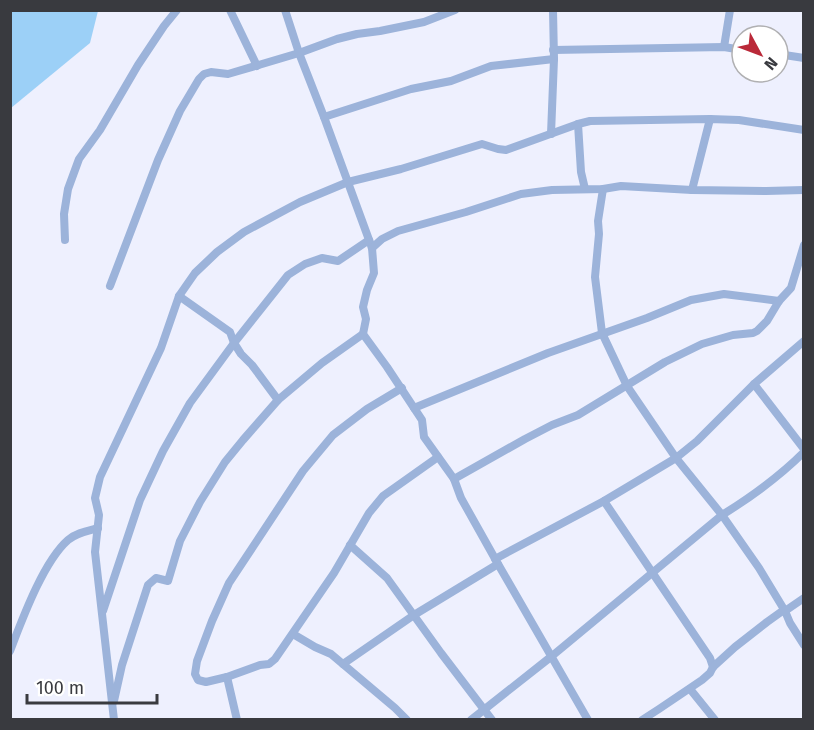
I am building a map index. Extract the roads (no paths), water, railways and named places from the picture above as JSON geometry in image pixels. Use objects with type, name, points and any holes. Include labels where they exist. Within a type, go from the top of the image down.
[{"type":"street","points":[[65,240],[64,214],[68,189],[79,159],[100,130],[138,65],[177,10]]},
{"type":"street","points":[[230,10],[257,66]]},
{"type":"street","points":[[113,705],[148,585],[156,578],[168,581],[180,541],[200,502],[225,462],[278,400],[322,363],[363,334],[366,319],[363,308],[374,273],[370,244],[285,10]]},
{"type":"street","points":[[110,286],[158,160],[180,111],[204,74],[211,72],[228,74],[337,39],[424,22],[455,10]]},
{"type":"street","points":[[551,134],[553,10]]},
{"type":"street","points":[[724,47],[730,10]]},
{"type":"street","points":[[324,117],[411,89],[451,81],[491,66],[554,54],[730,48]]},
{"type":"street","points":[[692,190],[710,119]]},
{"type":"street","points":[[114,720],[95,552],[99,515],[94,498],[100,477],[161,348],[179,296],[195,273],[217,252],[244,232],[300,202],[348,182],[401,169],[482,144],[506,150],[590,121],[739,120],[804,130]]},
{"type":"street","points":[[578,124],[581,172],[585,189]]},
{"type":"street","points":[[102,613],[140,500],[190,403],[234,343],[288,276],[305,264],[322,258],[338,261],[398,231],[521,194],[621,186],[692,190],[804,190]]},
{"type":"street","points":[[603,189],[598,221],[600,234],[595,277],[602,333],[627,386],[676,458],[722,515],[759,568],[804,645]]},
{"type":"street","points":[[454,479],[552,425],[578,415],[665,362],[702,344],[723,337],[757,331],[767,321],[790,288],[804,245]]},
{"type":"street","points":[[414,408],[548,353],[692,300],[724,294],[779,301]]},
{"type":"street","points":[[179,296],[230,332],[234,343],[278,400]]},
{"type":"street","points":[[363,334],[422,420],[424,437],[454,479],[461,498],[496,562],[588,720]]},
{"type":"street","points":[[343,664],[496,562],[676,458],[697,441],[754,384],[804,341]]},
{"type":"street","points":[[471,720],[722,515],[792,464],[804,451],[754,384]]},
{"type":"street","points":[[402,388],[367,409],[333,435],[303,471],[229,583],[197,661],[195,674],[198,680],[206,682],[227,677],[269,664],[275,659],[334,573],[369,513],[382,496],[438,457]]},
{"type":"street","points":[[604,501],[710,658],[713,667]]},
{"type":"street","points":[[10,651],[53,556],[69,539],[83,531],[98,528]]},
{"type":"street","points":[[350,545],[387,578],[492,720]]},
{"type":"street","points":[[642,720],[702,680],[735,647],[781,612],[785,612],[804,598]]},
{"type":"street","points":[[292,634],[332,654],[407,720]]},
{"type":"street","points":[[227,677],[237,720]]},
{"type":"street","points":[[690,689],[716,720]]},
{"type":"water","points":[[11,10],[98,11],[90,43],[11,108]]}]
